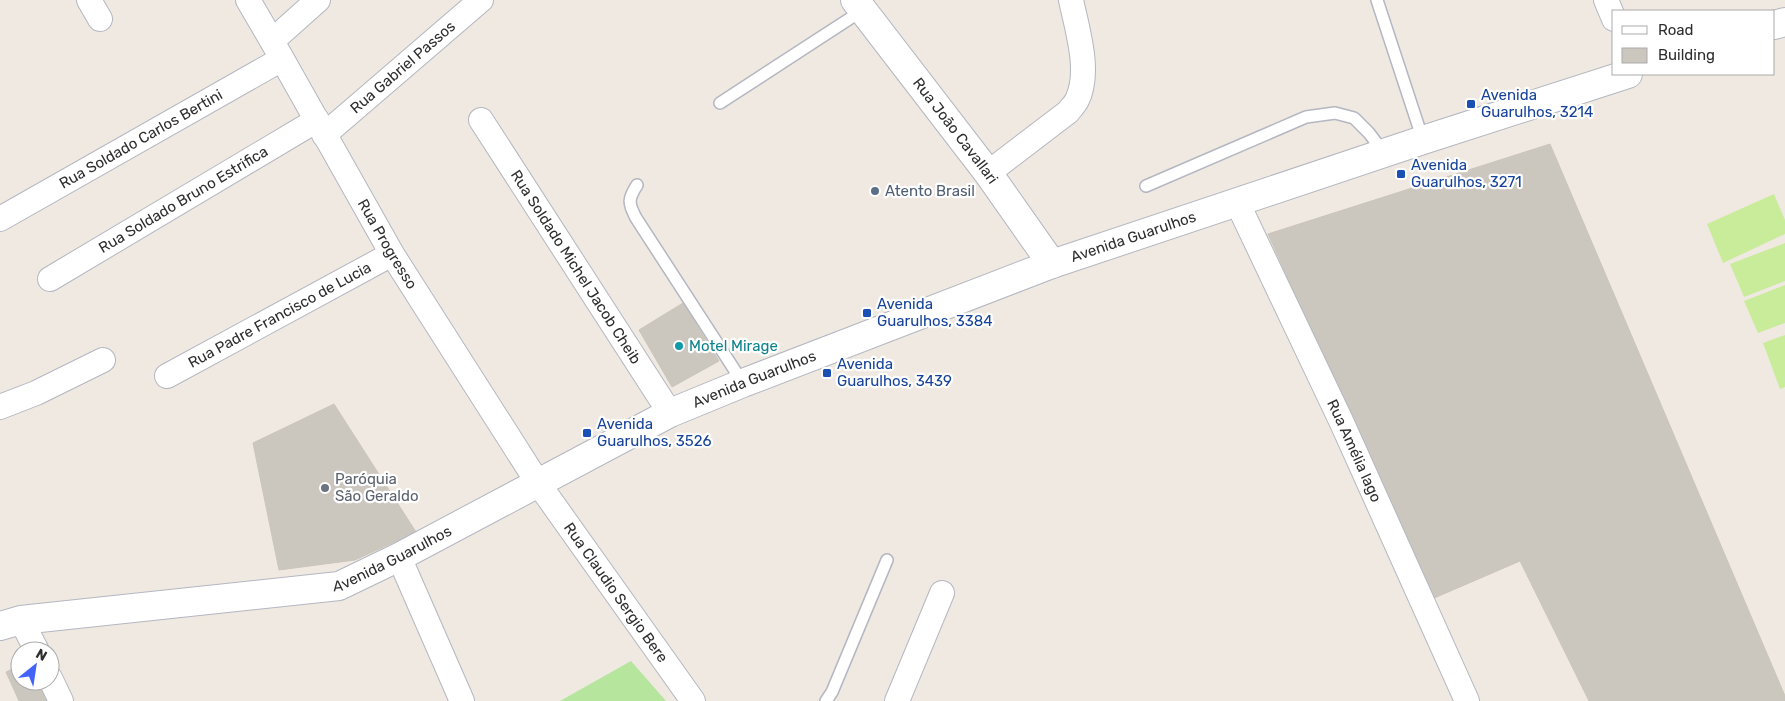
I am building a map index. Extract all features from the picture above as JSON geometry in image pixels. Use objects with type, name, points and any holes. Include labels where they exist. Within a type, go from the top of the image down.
[{"type":"main road","name":"Rua João Cavallari","points":[[859,5],[988,173],[1052,264]]},
{"type":"main road","name":"Avenida Guarulhos","points":[[11,623],[339,586],[399,558],[670,413],[743,383],[1052,264],[1423,140],[1625,75]]},
{"type":"street","name":"Rua Progresso","points":[[248,0],[392,254],[538,483]]},
{"type":"street","name":"Rua Soldado Carlos Bertini","points":[[0,219],[277,50],[318,0]]},
{"type":"street","name":"Rua Gabriel Passos","points":[[320,127],[481,0]]},
{"type":"street","points":[[988,173],[1068,112],[1077,101],[1082,86],[1084,69],[1071,0]]},
{"type":"street","points":[[1606,0],[1612,14]]},
{"type":"street","name":"Rua Soldado Michel Jacob Cheib","points":[[481,120],[670,413]]},
{"type":"street","name":"Rua Soldado Bruno Estrifica","points":[[50,279],[320,127]]},
{"type":"street","name":"Rua Amélia lago","points":[[1237,202],[1342,423],[1467,701]]},
{"type":"street","name":"Rua Padre Francisco de Lucia","points":[[167,376],[392,254]]},
{"type":"street","points":[[0,407],[36,393],[103,360]]},
{"type":"street","name":"Rua Claudio Sergio Bere","points":[[538,483],[693,701]]},
{"type":"street","points":[[399,558],[462,701]]},
{"type":"street","points":[[897,701],[942,592]]},
{"type":"street","points":[[11,623],[28,641]]},
{"type":"lane","points":[[1377,0],[1423,140]]},
{"type":"lane","points":[[720,104],[859,5]]},
{"type":"lane","points":[[1146,186],[1306,117],[1336,113],[1354,118],[1369,132],[1384,153]]},
{"type":"lane","points":[[637,185],[630,197],[630,207],[743,383]]},
{"type":"lane","points":[[826,701],[832,692],[887,560]]},
{"type":"green space","points":[[1774,194],[1785,220],[1785,234],[1723,263],[1707,224]]},
{"type":"green space","points":[[1785,243],[1785,281],[1744,297],[1730,264]]},
{"type":"green space","points":[[1785,285],[1785,323],[1758,333],[1744,301]]},
{"type":"green space","points":[[1785,335],[1785,387],[1780,389],[1763,343]]},
{"type":"green space","points":[[631,661],[666,701],[560,701]]},
{"type":"building","points":[[1550,144],[1785,696],[1785,701],[1589,701],[1520,561],[1432,599],[1268,234]]},
{"type":"building","name":"Motel Mirage","points":[[683,303],[719,361],[672,387],[639,330]]},
{"type":"building","name":"Paróquia São Geraldo","points":[[334,404],[416,532],[355,560],[279,570],[253,443]]},
{"type":"building","points":[[10,670],[10,681],[6,672]]},
{"type":"building","points":[[15,691],[46,691],[50,701],[19,701]]},
{"type":"place","name":"Avenida Guarulhos, 3214","points":[[1471,104]]},
{"type":"place","name":"Avenida Guarulhos, 3271","points":[[1401,174]]},
{"type":"place","name":"Atento Brasil","points":[[875,191]]},
{"type":"place","name":"Avenida Guarulhos, 3384","points":[[867,313]]},
{"type":"place","name":"Motel Mirage","points":[[679,346]]},
{"type":"place","name":"Avenida Guarulhos, 3439","points":[[827,373]]},
{"type":"place","name":"Avenida Guarulhos, 3526","points":[[587,433]]},
{"type":"place","name":"Paróquia São Geraldo","points":[[325,488]]}]
